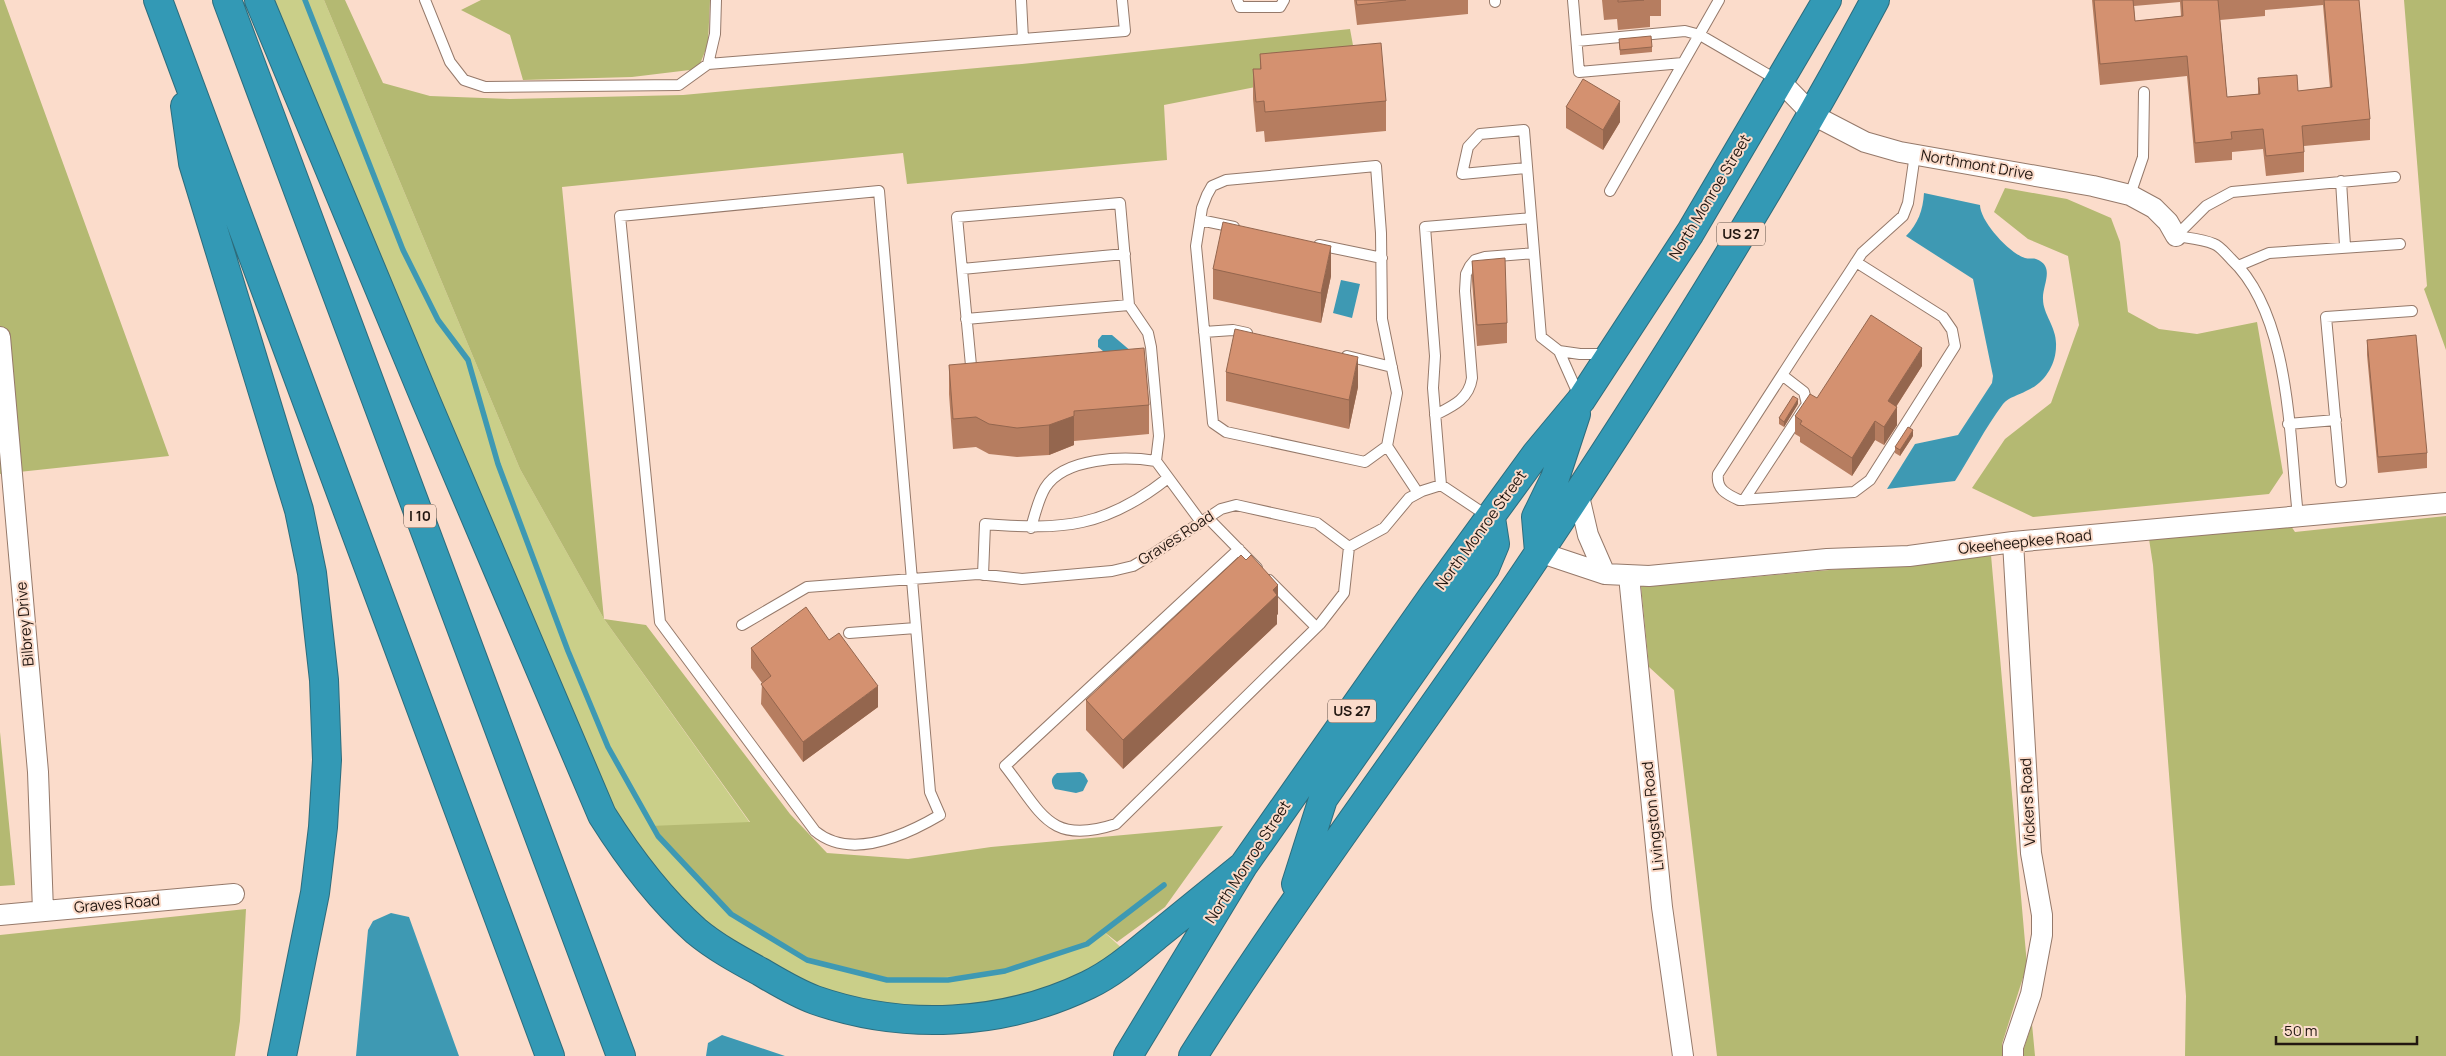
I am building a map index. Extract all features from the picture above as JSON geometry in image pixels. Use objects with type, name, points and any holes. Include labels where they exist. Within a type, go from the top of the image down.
[{"type":"highway","points":[[158,0],[550,1056]]},
{"type":"highway","name":"I 10","points":[[227,0],[621,1056]]},
{"type":"highway","points":[[259,0],[422,392],[602,815],[627,856],[652,886],[698,932],[734,957],[815,999],[896,1018],[925,1020],[997,1016],[1046,1002],[1089,985],[1116,969],[1243,866]]},
{"type":"highway","name":"North Monroe Street","points":[[1128,1056],[1243,866],[1434,594],[1536,454],[1580,400],[1611,354],[1690,233],[1827,0]]},
{"type":"highway","name":"US 27","points":[[1193,1056],[1244,974],[1539,552],[1578,492],[1702,298],[1813,115],[1875,0]]},
{"type":"highway","points":[[178,55],[193,163],[299,510],[312,573],[324,680],[327,760],[323,827],[315,893],[282,1056]]},
{"type":"highway","points":[[1539,552],[1536,517],[1556,478],[1580,400]]},
{"type":"highway","points":[[1289,909],[1323,799],[1485,568],[1495,544],[1491,518]]},
{"type":"street","name":"Northmont Drive","points":[[1780,81],[1813,115],[1864,142],[1915,154],[2130,194],[2154,208],[2168,222],[2176,236]]},
{"type":"street","name":"Bilbrey Drive","points":[[0,337],[38,772],[43,911]]},
{"type":"street","points":[[1578,492],[1588,535],[1605,574]]},
{"type":"street","name":"Okeeheepkee Road","points":[[1539,552],[1605,574],[1629,576],[1698,573],[1827,559],[1909,556],[2013,542],[2446,503]]},
{"type":"street","name":"Vickers Road","points":[[2013,542],[2031,853],[2042,915],[2042,935],[2031,994],[2013,1047],[2013,1056]]},
{"type":"street","name":"Livingston Road","points":[[1629,576],[1662,907],[1683,1056]]},
{"type":"street","name":"Graves Road","points":[[0,915],[234,894]]},
{"type":"lane","points":[[425,0],[450,62],[464,80],[485,87],[680,85],[708,64],[1124,31],[1122,0]]},
{"type":"lane","points":[[708,64],[716,34],[716,0]]},
{"type":"lane","points":[[1021,0],[1023,39]]},
{"type":"lane","points":[[1236,0],[1240,7],[1280,7],[1284,0]]},
{"type":"lane","points":[[1573,0],[1580,72],[1683,63]]},
{"type":"lane","points":[[1610,191],[1719,0]]},
{"type":"lane","points":[[1577,41],[1685,31],[1700,35],[1780,81]]},
{"type":"lane","points":[[2130,194],[2143,157],[2144,92]]},
{"type":"lane","points":[[1527,168],[1462,174],[1468,147],[1480,134],[1524,130],[1541,337],[1559,351],[1580,400]]},
{"type":"lane","points":[[1856,262],[1944,317],[1952,330],[1955,346],[1870,480],[1854,492],[1739,500],[1721,490],[1717,482],[1718,474],[1782,375],[1856,262],[1862,253],[1903,216],[1908,203],[1915,154]]},
{"type":"lane","points":[[1376,166],[1382,258],[1382,319],[1397,393],[1387,446],[1365,462],[1226,432],[1213,423],[1196,246],[1202,208],[1212,186],[1226,180],[1376,166]]},
{"type":"lane","points":[[2176,236],[2206,206],[2232,192],[2395,177]]},
{"type":"lane","points":[[2341,182],[2345,246]]},
{"type":"lane","points":[[879,191],[916,628],[930,792],[940,815],[913,831],[887,841],[844,844],[827,841],[815,831],[660,622],[620,216],[879,191]]},
{"type":"lane","points":[[981,382],[972,383],[957,217],[1120,203],[1129,305],[1148,333],[1151,347],[1159,436],[1156,461],[1204,520],[1239,550],[1316,627]]},
{"type":"lane","points":[[1441,485],[1433,388],[1435,356],[1425,227],[1531,218]]},
{"type":"lane","points":[[1200,220],[1248,230]]},
{"type":"lane","points":[[2176,236],[2215,244],[2238,266],[2261,301],[2275,335],[2284,380],[2298,516]]},
{"type":"lane","points":[[1305,242],[1382,258]]},
{"type":"lane","points":[[2238,266],[2269,253],[2345,246],[2400,244]]},
{"type":"lane","points":[[1435,415],[1454,405],[1471,389],[1472,378],[1465,282],[1470,266],[1475,260],[1485,257],[1534,253]]},
{"type":"lane","points":[[962,269],[1125,254]]},
{"type":"lane","points":[[966,319],[1129,305]]},
{"type":"lane","points":[[2341,482],[2326,317],[2412,311]]},
{"type":"lane","points":[[1204,332],[1233,330],[1261,336]]},
{"type":"lane","points":[[1559,351],[1580,354],[1611,354]]},
{"type":"lane","points":[[1336,354],[1392,367]]},
{"type":"lane","points":[[1744,500],[1807,404],[1804,392],[1782,375]]},
{"type":"lane","points":[[2288,424],[2336,420]]},
{"type":"lane","points":[[1387,446],[1418,493]]},
{"type":"lane","points":[[1031,528],[1039,499],[1046,486],[1061,471],[1081,464],[1128,458],[1156,461]]},
{"type":"lane","points":[[983,575],[985,524],[1031,528],[1085,523],[1143,498],[1168,478]]},
{"type":"lane","points":[[1441,485],[1491,518]]},
{"type":"lane","points":[[1239,550],[1005,766],[1050,823],[1063,830],[1078,833],[1098,830],[1116,824],[1316,627],[1344,593],[1349,547],[1384,528],[1409,498],[1441,485]]},
{"type":"lane","name":"Graves Road","points":[[742,625],[807,587],[912,578],[983,575],[1022,579],[1069,576],[1126,567],[1150,556],[1221,509],[1236,506],[1317,523],[1349,547]]},
{"type":"lane","points":[[849,634],[916,628]]},
{"type":"green space","points":[[0,0],[4,0],[169,456],[0,474]]},
{"type":"green space","points":[[265,0],[324,0],[520,469],[604,619],[750,823],[651,827],[731,914],[808,960],[887,980],[1087,944],[1103,931],[1126,952],[1072,984],[956,1012],[847,1002],[710,933],[628,844]]},
{"type":"green space","points":[[324,0],[345,0],[383,83],[430,96],[510,99],[683,95],[1022,64],[1350,29],[1357,67],[1164,105],[1167,160],[907,184],[903,153],[562,187],[604,619],[520,469]]},
{"type":"green space","points":[[481,0],[710,0],[708,44],[698,69],[632,77],[523,80],[510,35],[461,10]]},
{"type":"green space","points":[[2404,0],[2446,0],[2446,350],[2424,289],[2427,286]]},
{"type":"green space","points":[[2005,188],[2067,199],[2111,218],[2120,242],[2128,312],[2159,329],[2197,334],[2257,322],[2283,473],[2269,494],[2033,517],[1972,488],[2005,439],[2051,403],[2079,325],[2068,256],[2028,239],[1994,212]]},
{"type":"green space","points":[[2446,516],[2446,1056],[2185,1056],[2186,996],[2153,565],[2149,539],[2291,526],[2295,532]]},
{"type":"green space","points":[[1991,555],[2027,965],[2002,1044],[2002,1056],[1717,1056],[1674,690],[1649,667],[1641,586]]},
{"type":"green space","points":[[604,619],[646,625],[790,814],[827,853],[908,859],[991,847],[1223,826],[1165,907],[1117,942],[1103,931],[1087,944],[1005,971],[981,975],[887,980],[807,960],[731,914],[650,826],[750,822]]},
{"type":"green space","points":[[0,732],[15,885],[0,886]]},
{"type":"green space","points":[[246,909],[240,1021],[235,1056],[0,1056],[0,935]]},
{"type":"green space","points":[[2032,1024],[2035,1056],[2024,1056],[2024,1048]]},
{"type":"water","points":[[1924,193],[1980,205],[1981,212],[1996,236],[2011,250],[2018,255],[2042,262],[2047,271],[2043,294],[2044,305],[2056,339],[2056,346],[2054,360],[2048,373],[2038,384],[2003,404],[1955,481],[1887,489],[1915,444],[1958,435],[1992,383],[1993,376],[1973,279],[1906,236],[1914,227],[1919,216]]},
{"type":"water","points":[[1341,280],[1360,284],[1352,318],[1333,313]]},
{"type":"water","points":[[1102,335],[1112,335],[1132,352],[1119,364],[1098,347],[1098,340]]},
{"type":"water","points":[[1080,772],[1084,774],[1088,781],[1083,791],[1076,793],[1055,789],[1052,781],[1057,773]]},
{"type":"water","points":[[391,913],[409,917],[459,1056],[356,1056],[368,930],[373,921]]},
{"type":"water","points":[[722,1035],[785,1056],[706,1056],[708,1043]]},
{"type":"building","points":[[1356,0],[1406,0],[1357,5]]},
{"type":"building","points":[[1618,0],[1644,0],[1618,2]]},
{"type":"building","points":[[2094,0],[2133,0],[2135,21],[2183,16],[2182,0],[2218,0],[2227,97],[2260,94],[2258,78],[2297,75],[2298,91],[2332,87],[2324,0],[2359,0],[2370,119],[2302,126],[2304,152],[2266,156],[2263,129],[2231,132],[2232,139],[2195,143],[2187,56],[2100,64]]},
{"type":"building","points":[[1651,36],[1652,47],[1620,50],[1619,39]]},
{"type":"building","points":[[1381,43],[1386,101],[1265,112],[1264,101],[1256,102],[1253,69],[1261,69],[1260,54]]},
{"type":"building","points":[[1583,79],[1620,101],[1603,130],[1566,107]]},
{"type":"building","points":[[1223,222],[1331,246],[1321,293],[1213,269]]},
{"type":"building","points":[[1505,258],[1507,323],[1477,325],[1472,261]]},
{"type":"building","points":[[1871,315],[1922,348],[1888,401],[1897,407],[1884,427],[1875,421],[1852,458],[1800,424],[1802,421],[1795,416],[1810,394],[1817,398]]},
{"type":"building","points":[[1235,329],[1358,357],[1349,400],[1226,372]]},
{"type":"building","points":[[2416,335],[2427,453],[2378,457],[2367,340]]},
{"type":"building","points":[[1144,348],[1149,405],[1074,411],[1074,416],[1049,425],[1017,428],[989,424],[976,417],[953,419],[949,365]]},
{"type":"building","points":[[1793,396],[1798,399],[1784,422],[1779,418]]},
{"type":"building","points":[[1908,427],[1913,430],[1900,450],[1895,447]]},
{"type":"building","points":[[1241,555],[1246,560],[1251,555],[1278,585],[1273,590],[1277,595],[1123,740],[1086,700]]},
{"type":"building","points":[[806,607],[829,640],[839,633],[878,686],[803,742],[761,684],[771,676],[751,648]]},
{"type":"waterway","points":[[305,0],[403,250],[438,320],[468,360],[498,464],[568,651],[608,747],[658,836],[731,914],[807,960],[887,980],[948,980],[1005,971],[1087,944],[1164,885]]}]
